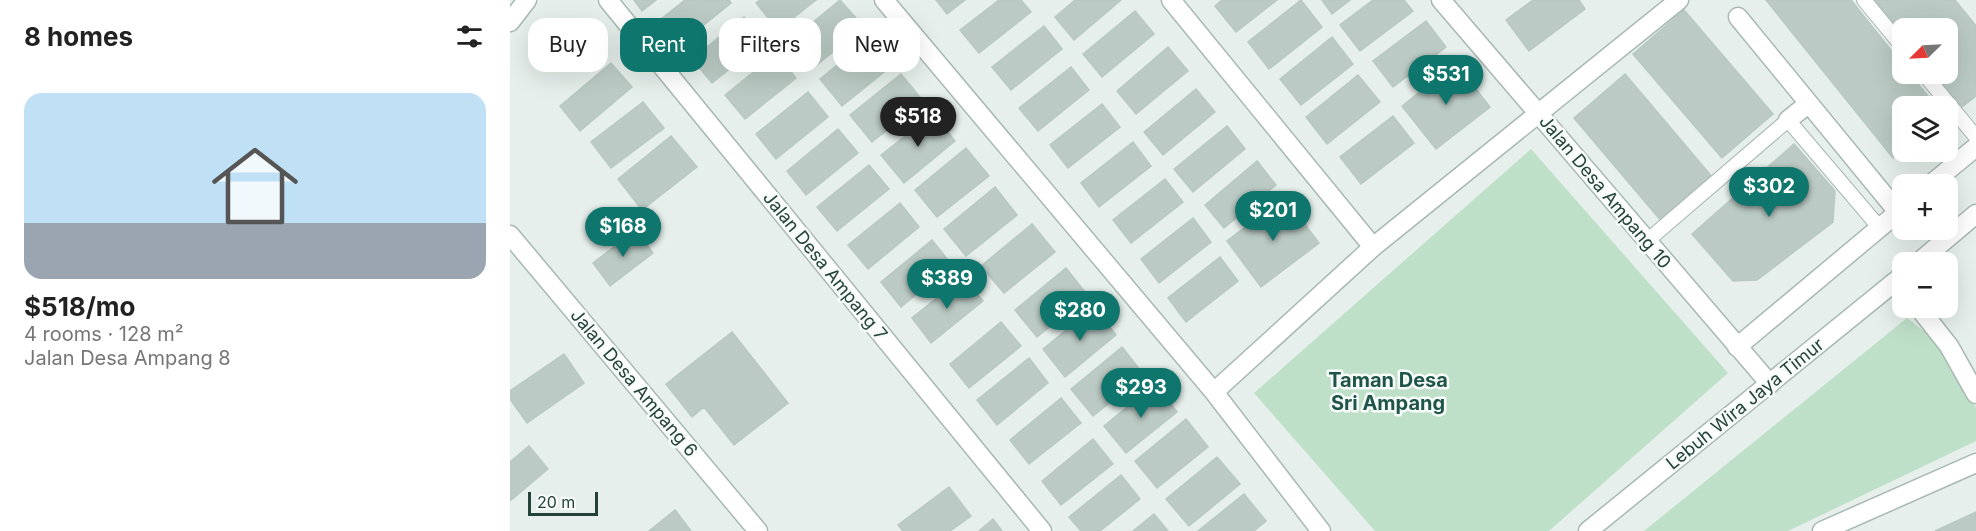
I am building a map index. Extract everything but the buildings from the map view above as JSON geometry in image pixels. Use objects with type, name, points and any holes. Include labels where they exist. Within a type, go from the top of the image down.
[{"type":"street","points":[[510,22],[528,0]]},
{"type":"street","name":"Jalan Desa Ampang 7","points":[[608,0],[1042,531]]},
{"type":"street","points":[[884,0],[1214,392],[1321,531]]},
{"type":"street","points":[[1170,0],[1373,247]]},
{"type":"street","name":"Jalan Desa Ampang 10","points":[[1441,0],[1770,384]]},
{"type":"street","points":[[1214,392],[1373,247],[1679,0]]},
{"type":"street","points":[[1738,17],[1808,104],[1892,201]]},
{"type":"street","points":[[1788,120],[1808,104]]},
{"type":"street","points":[[1943,174],[1976,147]]},
{"type":"street","points":[[1931,252],[1976,214]]},
{"type":"street","points":[[1737,346],[1892,217]]},
{"type":"street","name":"Jalan Desa Ampang 6","points":[[510,235],[758,531]]},
{"type":"street","name":"Lebuh Wira Jaya Timur","points":[[1588,531],[1892,287]]},
{"type":"street","points":[[1927,318],[1949,346],[1976,394]]},
{"type":"street","points":[[1822,531],[1976,463]]},
{"type":"lane","points":[[1864,0],[1892,34]]},
{"type":"lane","points":[[1932,84],[1976,137]]},
{"type":"lane","points":[[1647,241],[1788,120],[1879,228]]},
{"type":"green space","points":[[1531,149],[1728,373],[1549,531],[1375,531],[1254,393]]},
{"type":"green space","points":[[1907,318],[1944,347],[1976,408],[1976,441],[1788,531],[1644,531]]},
{"type":"district","name":"Taman Desa Sri Ampang","points":[[1388,392]]}]
